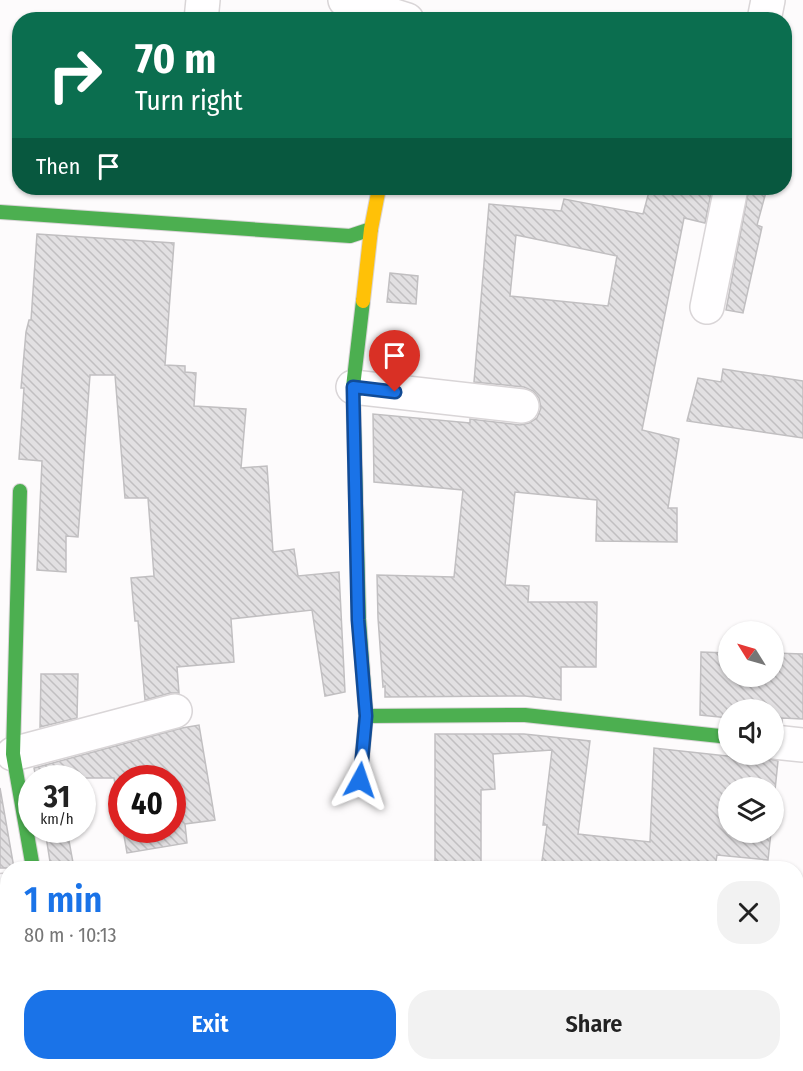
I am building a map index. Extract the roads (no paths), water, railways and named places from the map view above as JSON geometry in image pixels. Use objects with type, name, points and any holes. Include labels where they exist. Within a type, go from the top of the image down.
[{"type":"street","points":[[345,0],[383,12]]},
{"type":"street","points":[[360,780],[366,716],[358,620],[353,387],[371,229],[378,195]]},
{"type":"street","points":[[707,308],[730,195]]},
{"type":"street","points":[[0,212],[350,236],[371,229]]},
{"type":"street","points":[[353,387],[522,406]]},
{"type":"street","points":[[20,490],[13,754],[32,861]]},
{"type":"street","points":[[13,754],[175,711]]},
{"type":"street","points":[[366,716],[525,715],[718,736]]},
{"type":"street","points":[[784,743],[803,745]]}]
